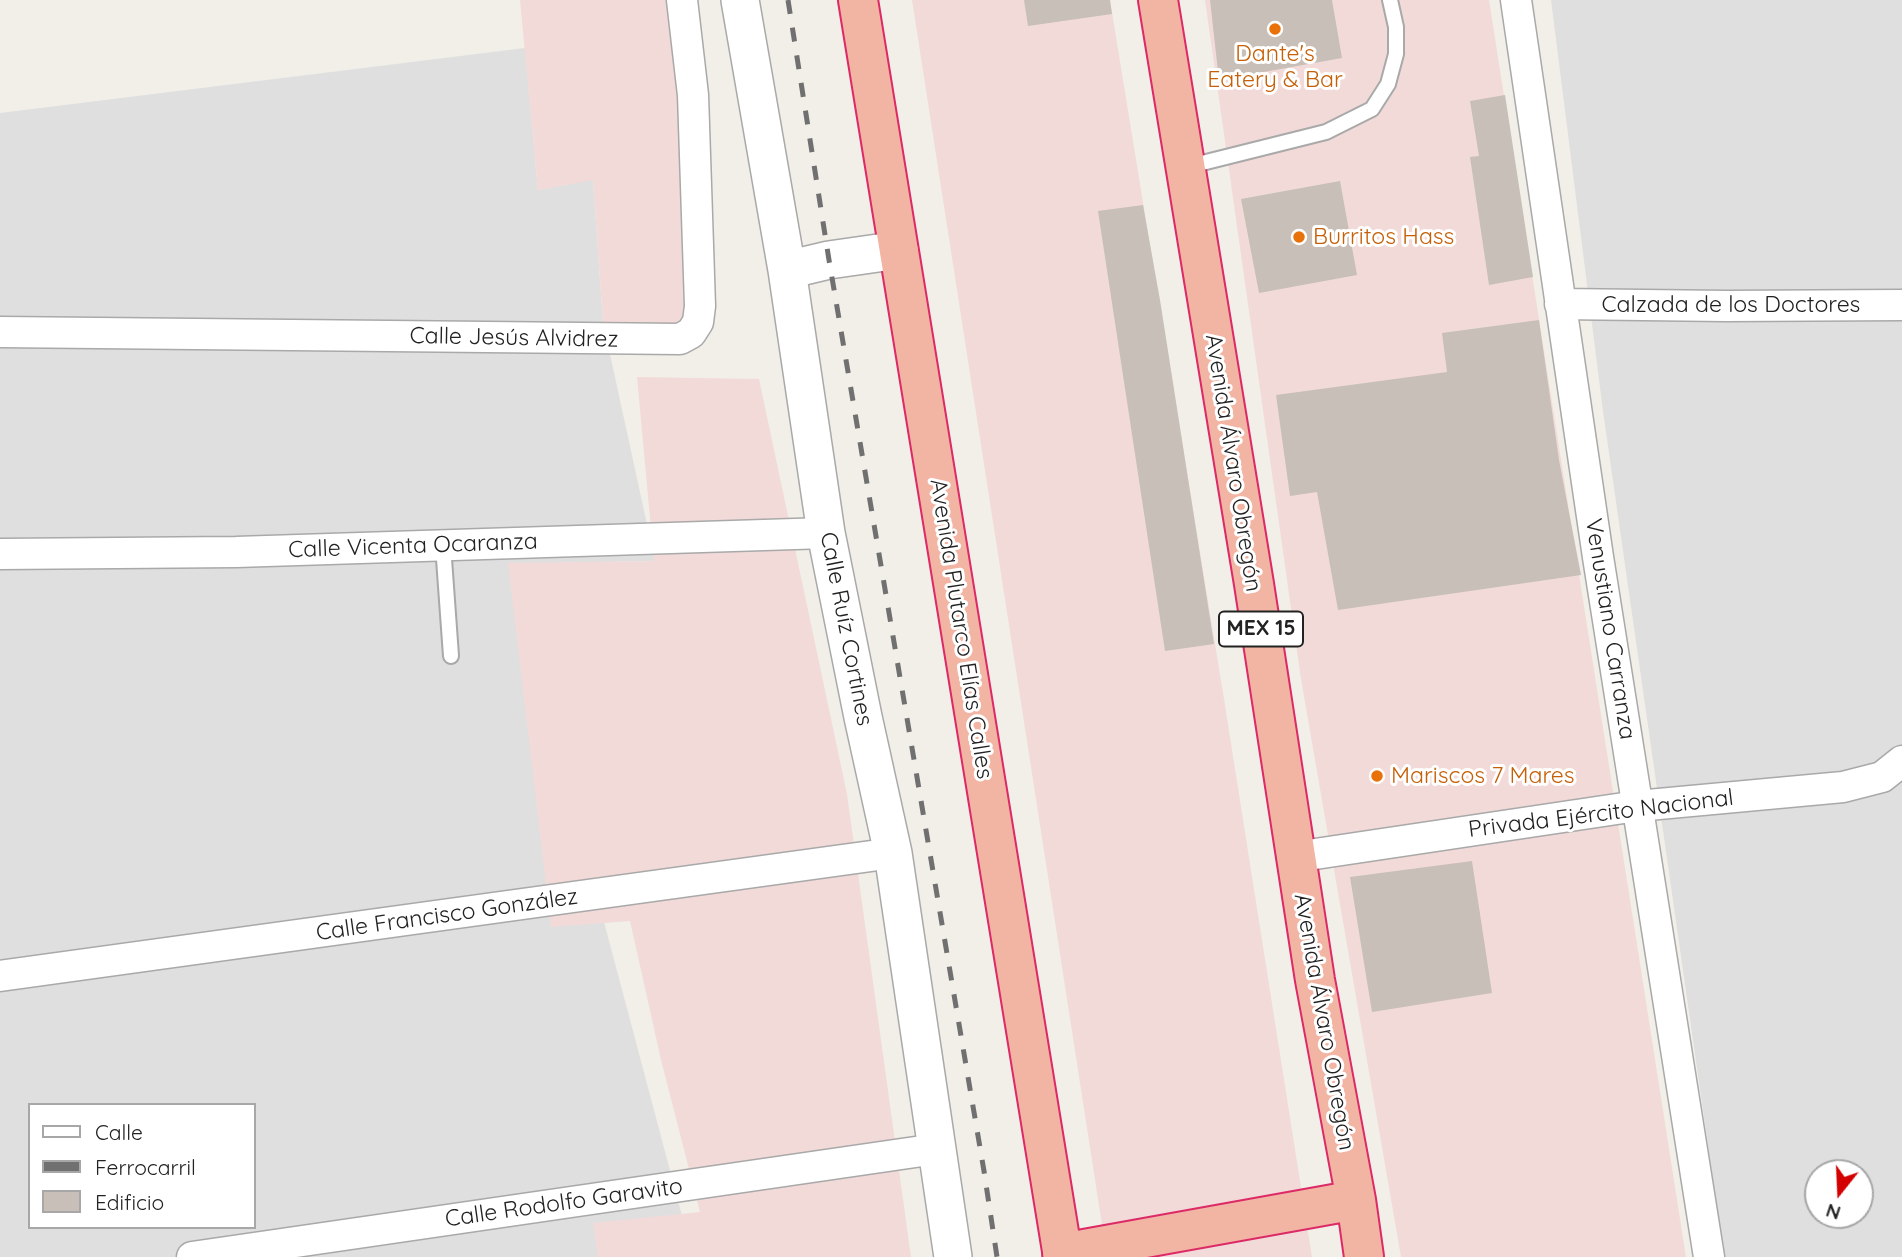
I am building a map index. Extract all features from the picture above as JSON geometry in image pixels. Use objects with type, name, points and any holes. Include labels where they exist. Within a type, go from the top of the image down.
[{"type":"highway","name":"Avenida Plutarco Elías Calles","points":[[858,0],[1063,1255]]},
{"type":"highway","name":"Avenida Álvaro Obregón","points":[[1158,0],[1254,584],[1315,980],[1364,1257]]},
{"type":"highway","points":[[1063,1255],[1356,1200]]},
{"type":"street","name":"Calle Jesús Alvidrez","points":[[0,332],[680,339],[691,333],[698,323],[700,306],[693,95],[682,0]]},
{"type":"street","name":"Calle Ruíz Cortines","points":[[740,0],[787,270],[826,533],[893,853],[953,1257]]},
{"type":"street","name":"Venustiano Carranza","points":[[1516,0],[1637,806],[1709,1257]]},
{"type":"street","points":[[787,270],[829,260],[899,250]]},
{"type":"street","name":"Calzada de los Doctores","points":[[1560,304],[1902,305]]},
{"type":"street","name":"Calle Vicenta Ocaranza","points":[[0,554],[236,552],[826,533]]},
{"type":"street","name":"Privada Ejército Nacional","points":[[1295,857],[1637,806],[1843,787],[1882,777],[1902,761]]},
{"type":"street","name":"Calle Francisco González","points":[[0,976],[893,853]]},
{"type":"street","name":"Calle Rodolfo Garavito","points":[[192,1257],[936,1149]]},
{"type":"lane","points":[[1184,168],[1326,132],[1372,109],[1388,84],[1396,54],[1396,27],[1390,0]]},
{"type":"lane","points":[[443,545],[451,656]]},
{"type":"shaded area","points":[[520,0],[670,0],[685,101],[687,327],[603,322],[593,180],[538,190]]},
{"type":"shaded area","points":[[912,0],[1110,0],[1312,1257],[1107,1257]]},
{"type":"shaded area","points":[[1205,0],[1489,0],[1686,1257],[1401,1257],[1301,679]]},
{"type":"shaded area","points":[[1551,0],[1902,0],[1902,1257],[1724,1257],[1603,411]]},
{"type":"shaded area","points":[[525,48],[538,190],[593,179],[603,322],[655,561],[509,564],[693,1257],[0,1257],[0,113]]},
{"type":"shaded area","points":[[637,377],[759,379],[847,794],[911,1257],[598,1257],[593,1223],[700,1212],[661,1060],[630,921],[551,927],[508,563],[654,561]]},
{"type":"building","points":[[1024,0],[1110,0],[1112,14],[1028,26]]},
{"type":"building","name":"Dante's Eatery & Bar","points":[[1210,0],[1332,0],[1342,58],[1219,80]]},
{"type":"building","points":[[1505,95],[1533,277],[1489,285],[1470,157],[1479,156],[1470,101]]},
{"type":"building","name":"Burritos Hass","points":[[1340,181],[1357,275],[1259,293],[1241,199]]},
{"type":"building","points":[[1143,205],[1214,644],[1165,651],[1098,211]]},
{"type":"building","points":[[1539,320],[1559,460],[1581,575],[1338,610],[1317,492],[1290,496],[1276,395],[1447,372],[1442,333]]},
{"type":"building","points":[[1472,861],[1492,993],[1372,1012],[1350,877]]},
{"type":"railway","points":[[788,0],[829,260],[997,1257]]},
{"type":"place","name":"Dante's Eatery & Bar","points":[[1275,29]]},
{"type":"place","name":"Burritos Hass","points":[[1299,237]]},
{"type":"place","name":"Mariscos 7 Mares","points":[[1377,776]]}]
